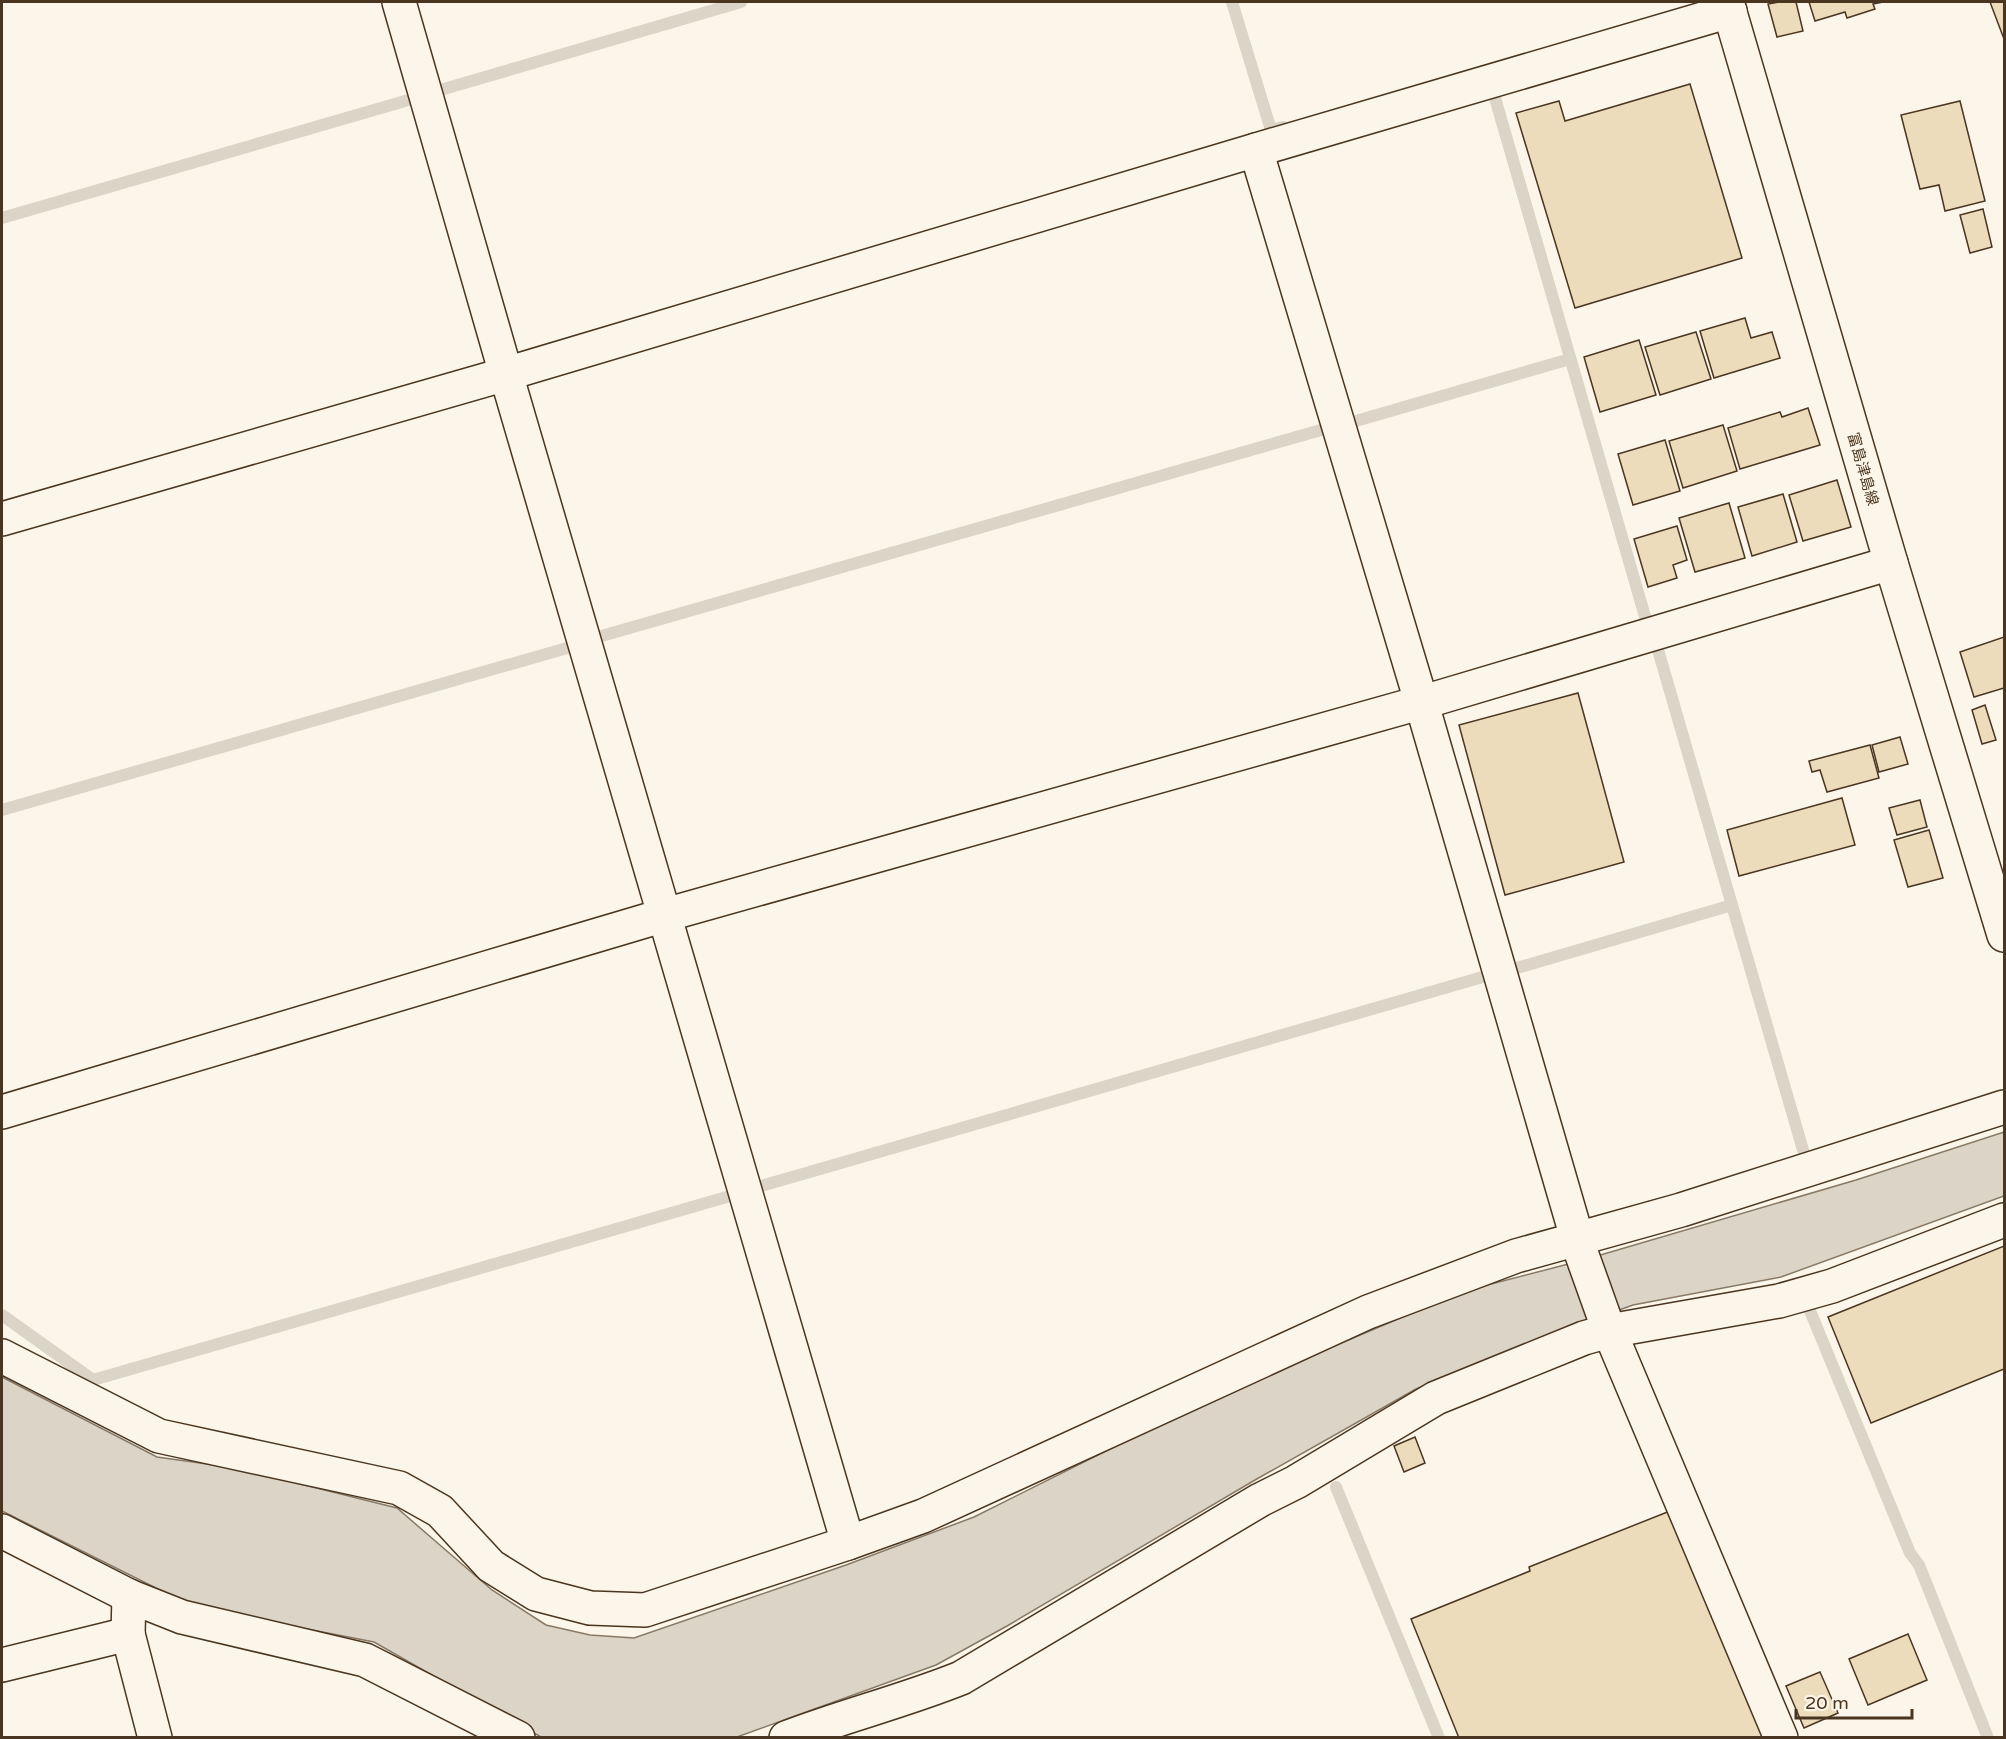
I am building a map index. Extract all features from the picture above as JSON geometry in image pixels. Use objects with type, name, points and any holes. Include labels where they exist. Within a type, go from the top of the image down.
[{"type":"street","points":[[399,2],[848,1543]]},
{"type":"street","points":[[2,519],[506,374],[1728,7]]},
{"type":"street","name":"富島津島線","points":[[1728,7],[1891,563],[2002,916]]},
{"type":"street","points":[[1256,150],[1580,1246],[1608,1328],[1781,1737]]},
{"type":"street","points":[[2,1112],[665,915],[1420,701],[1891,563]]},
{"type":"street","points":[[2,1356],[159,1436],[399,1488],[440,1511],[491,1566],[536,1594],[590,1608],[645,1610],[923,1516],[1368,1312],[1516,1256],[1580,1246],[1681,1210],[2004,1107]]},
{"type":"street","points":[[786,1737],[923,1693],[961,1678],[1436,1398],[1608,1328],[1779,1300],[1832,1286],[2004,1220]]},
{"type":"street","points":[[2,1531],[129,1596],[182,1617],[364,1660],[518,1737]]},
{"type":"street","points":[[129,1596],[128,1634],[155,1737]]},
{"type":"street","points":[[2,1665],[128,1634]]},
{"type":"shaded area","points":[[2004,1132],[2004,1196],[1781,1277],[1633,1305],[1542,1338],[1416,1389],[936,1665],[737,1737],[541,1737],[374,1642],[194,1607],[2,1511],[2,1377],[157,1457],[236,1468],[397,1508],[492,1590],[546,1625],[590,1635],[634,1638],[846,1565],[974,1517],[1214,1397],[1464,1291],[1580,1261],[1856,1180]]},
{"type":"building","points":[[1796,2],[1803,31],[1777,37],[1768,4]]},
{"type":"building","points":[[1809,2],[1883,2],[1873,4],[1875,9],[1847,18],[1845,12],[1815,21]]},
{"type":"building","points":[[1990,2],[2004,2],[2004,39]]},
{"type":"building","points":[[1690,84],[1742,258],[1575,308],[1516,113],[1559,101],[1565,121]]},
{"type":"building","points":[[1960,101],[1985,201],[1945,211],[1939,185],[1920,189],[1901,115]]},
{"type":"building","points":[[1983,209],[1992,247],[1970,253],[1960,215]]},
{"type":"building","points":[[1745,318],[1751,338],[1772,332],[1780,358],[1714,378],[1700,331]]},
{"type":"building","points":[[1696,332],[1711,379],[1660,395],[1645,347]]},
{"type":"building","points":[[1639,340],[1656,395],[1600,412],[1584,357]]},
{"type":"building","points":[[1808,408],[1820,445],[1740,469],[1728,428],[1780,412],[1782,417]]},
{"type":"building","points":[[1723,425],[1737,471],[1683,488],[1669,441]]},
{"type":"building","points":[[1665,440],[1680,491],[1633,505],[1618,454]]},
{"type":"building","points":[[1837,480],[1851,527],[1803,541],[1789,495]]},
{"type":"building","points":[[1783,494],[1797,542],[1752,556],[1738,507]]},
{"type":"building","points":[[1729,503],[1745,558],[1695,572],[1679,518]]},
{"type":"building","points":[[1677,526],[1687,560],[1673,565],[1677,578],[1648,587],[1634,539]]},
{"type":"building","points":[[2004,637],[2004,688],[1974,697],[1960,652]]},
{"type":"building","points":[[1578,693],[1624,862],[1505,895],[1459,725]]},
{"type":"building","points":[[1985,705],[1996,740],[1982,744],[1972,710]]},
{"type":"building","points":[[1900,737],[1908,764],[1879,772],[1872,745]]},
{"type":"building","points":[[1870,745],[1879,778],[1827,792],[1820,770],[1812,772],[1809,761]]},
{"type":"building","points":[[1842,798],[1855,845],[1739,876],[1727,830]]},
{"type":"building","points":[[1920,800],[1927,827],[1897,835],[1889,808]]},
{"type":"building","points":[[1929,830],[1943,878],[1908,887],[1894,840]]},
{"type":"building","points":[[2004,1246],[2004,1369],[1871,1423],[1828,1317]]},
{"type":"building","points":[[1415,1437],[1425,1463],[1404,1472],[1394,1446]]},
{"type":"building","points":[[1675,1509],[1767,1738],[1459,1738],[1411,1619],[1530,1571],[1529,1567]]},
{"type":"building","points":[[1908,1634],[1927,1680],[1868,1705],[1849,1659]]},
{"type":"building","points":[[1820,1672],[1838,1713],[1804,1728],[1786,1686]]},
{"type":"waterway","points":[[437,91],[741,2]]},
{"type":"waterway","points":[[1232,2],[1271,130],[1283,127]]},
{"type":"waterway","points":[[1493,91],[1646,620]]},
{"type":"waterway","points":[[2,218],[412,99]]},
{"type":"waterway","points":[[1349,423],[1570,359]]},
{"type":"waterway","points":[[598,637],[1328,428]]},
{"type":"waterway","points":[[1656,643],[1803,1150]]},
{"type":"waterway","points":[[2,810],[574,646]]},
{"type":"waterway","points":[[1510,970],[1732,905]]},
{"type":"waterway","points":[[758,1187],[1486,976]]},
{"type":"waterway","points":[[2,1315],[93,1380],[737,1194]]},
{"type":"waterway","points":[[1808,1306],[1910,1553],[1919,1565],[1988,1738]]},
{"type":"waterway","points":[[1336,1487],[1439,1738]]}]
